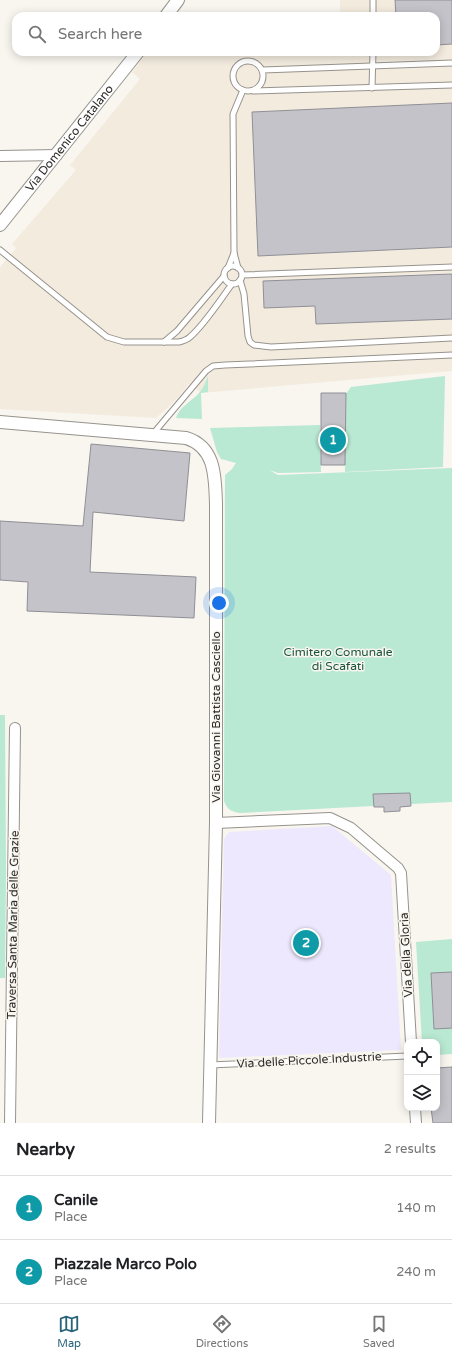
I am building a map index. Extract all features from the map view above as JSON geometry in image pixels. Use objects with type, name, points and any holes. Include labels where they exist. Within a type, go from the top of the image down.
[{"type":"street","points":[[169,12],[178,0]]},
{"type":"street","name":"Via Domenico Catalano","points":[[0,225],[135,56]]},
{"type":"street","points":[[0,156],[56,155]]},
{"type":"street","name":"Via Giovanni Battista Casciello","points":[[0,422],[181,437],[195,441],[202,447],[208,455],[213,467],[216,504],[216,823],[209,1123]]},
{"type":"street","name":"Traversa Santa Maria delle Grazie","points":[[10,1123],[14,728]]},
{"type":"street","name":"Via della Gloria","points":[[216,823],[330,818],[351,828],[398,868],[401,873],[411,1039]]},
{"type":"street","points":[[415,1111],[416,1123]]},
{"type":"lane","points":[[373,0],[373,12]]},
{"type":"lane","points":[[372,88],[373,56]]},
{"type":"lane","points":[[253,91],[261,84],[264,75],[256,62],[246,60],[237,64],[233,73],[235,84],[242,90],[253,91],[452,85]]},
{"type":"lane","points":[[262,70],[452,63]]},
{"type":"lane","points":[[242,90],[233,114],[234,253],[246,304],[248,336],[250,342],[254,345],[271,347],[452,338]]},
{"type":"lane","points":[[0,250],[107,337],[124,342],[185,341],[190,337],[232,284],[235,284],[241,278],[452,267]]},
{"type":"lane","points":[[164,342],[178,331],[224,276],[234,253]]},
{"type":"lane","points":[[228,268],[233,266],[238,268]]},
{"type":"lane","points":[[224,276],[227,281],[232,284]]},
{"type":"lane","points":[[152,435],[202,376],[213,366],[452,355]]},
{"type":"lane","name":"Via delle Piccole Industrie","points":[[210,1065],[404,1056]]},
{"type":"shaded area","points":[[340,0],[452,0],[452,371],[201,393],[189,384],[175,401],[156,418],[0,409],[0,267],[16,248],[12,244],[76,170],[70,165],[140,79],[132,72],[145,56],[440,56],[440,12],[340,12]]},
{"type":"shaded area","points":[[332,826],[391,875],[401,1050],[219,1058],[224,839],[229,832]]},
{"type":"green space","points":[[208,376],[208,392],[201,393],[202,419],[176,418],[183,407],[200,391]]},
{"type":"green space","points":[[445,376],[443,467],[345,472],[346,394],[351,387]]},
{"type":"green space","name":"Cimitero Comunale di Scafati","points":[[320,425],[321,472],[278,473],[269,470],[278,475],[452,468],[452,802],[411,804],[411,806],[400,807],[384,812],[384,807],[373,806],[240,813],[230,810],[224,801],[225,475],[236,463],[221,459],[217,452],[210,428]]},
{"type":"green space","points":[[0,715],[5,715],[5,978],[0,978]]},
{"type":"green space","points":[[452,939],[452,1054],[440,1055],[440,1039],[422,1039],[416,942]]},
{"type":"building","points":[[395,0],[452,0],[452,44],[440,45],[440,12],[396,12]]},
{"type":"building","points":[[452,103],[452,247],[258,256],[252,112]]},
{"type":"building","points":[[452,274],[452,319],[316,324],[315,306],[264,308],[263,281]]},
{"type":"building","points":[[321,393],[346,393],[345,465],[321,465]]},
{"type":"building","points":[[91,444],[190,453],[184,521],[93,512],[90,572],[196,577],[194,618],[27,611],[28,582],[0,580],[0,521],[83,526]]},
{"type":"building","points":[[410,793],[411,806],[400,807],[400,811],[384,812],[384,807],[374,807],[373,794]]},
{"type":"building","points":[[452,972],[452,1028],[434,1029],[431,973]]},
{"type":"building","points":[[452,1067],[452,1123],[433,1123],[431,1111],[440,1111],[440,1068]]},
{"type":"place","name":"Canile","points":[[333,440]]},
{"type":"place","name":"Piazzale Marco Polo","points":[[306,943]]}]
